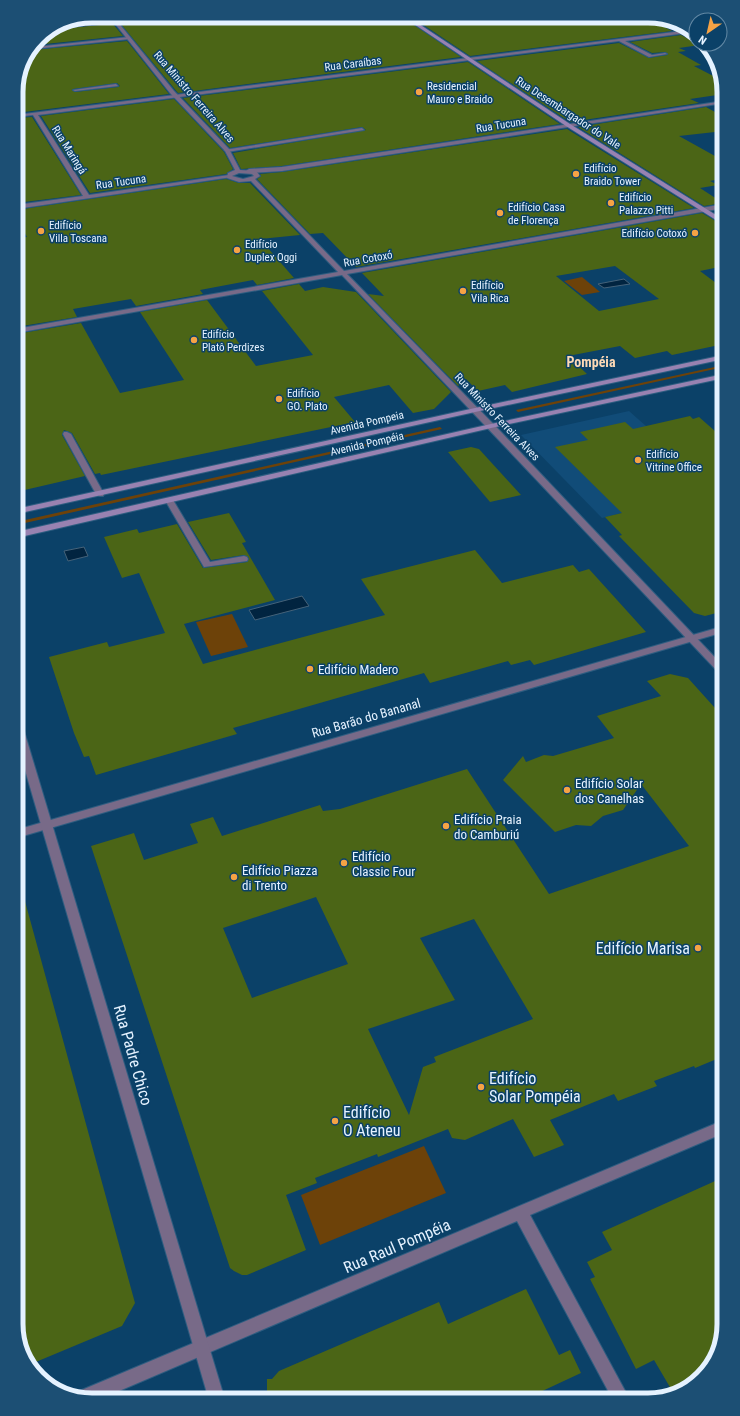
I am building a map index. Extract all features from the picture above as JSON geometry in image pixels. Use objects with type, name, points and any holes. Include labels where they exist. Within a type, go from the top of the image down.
[{"type":"main road","name":"Rua Desembargador do Vale","points":[[414,23],[466,59],[568,125],[717,218]]},
{"type":"main road","name":"Avenida Pompeia","points":[[23,510],[475,410],[717,358]]},
{"type":"main road","name":"Avenida Pompéia","points":[[23,533],[491,426],[717,378]]},
{"type":"street","points":[[73,26],[98,23]]},
{"type":"street","name":"Rua Ministro Ferreira Alves","points":[[118,23],[176,96],[227,150],[238,170]]},
{"type":"street","name":"Rua Caraíbas","points":[[23,115],[682,32]]},
{"type":"street","points":[[40,47],[129,38]]},
{"type":"street","points":[[620,40],[651,56],[665,54]]},
{"type":"street","points":[[75,90],[116,85]]},
{"type":"street","points":[[95,88],[100,93]]},
{"type":"street","points":[[104,99],[109,104]]},
{"type":"street","name":"Rua Tucuna","points":[[238,170],[250,171],[282,169],[717,103]]},
{"type":"street","name":"Rua Maringá","points":[[35,114],[87,197]]},
{"type":"street","points":[[227,150],[362,129]]},
{"type":"street","name":"Rua Tucuna","points":[[23,206],[229,177],[238,180],[282,169]]},
{"type":"street","points":[[229,177],[230,174],[238,170]]},
{"type":"street","name":"Rua Ministro Ferreira Alves","points":[[250,171],[254,172],[254,177],[342,274],[491,426],[717,665]]},
{"type":"street","name":"Rua Cotoxó","points":[[23,330],[717,207]]},
{"type":"street","points":[[67,434],[100,494]]},
{"type":"street","points":[[170,500],[207,565],[244,559]]},
{"type":"street","name":"Rua Barão do Bananal","points":[[23,832],[717,631]]},
{"type":"street","name":"Rua Padre Chico","points":[[23,744],[215,1393]]},
{"type":"street","name":"Rua Raul Pompéia","points":[[95,1393],[717,1129]]},
{"type":"street","points":[[521,1213],[618,1393]]},
{"type":"shaded area","points":[[582,277],[600,292],[582,295],[564,281]]},
{"type":"shaded area","points":[[624,279],[630,284],[604,288],[598,284]]},
{"type":"shaded area","points":[[717,367],[717,369],[518,412],[516,410]]},
{"type":"shaded area","points":[[629,411],[717,489],[602,518],[521,435]]},
{"type":"shaded area","points":[[440,427],[442,429],[23,523],[23,520]]},
{"type":"shaded area","points":[[84,547],[88,556],[68,561],[64,551]]},
{"type":"shaded area","points":[[302,596],[309,606],[255,620],[249,610]]},
{"type":"shaded area","points":[[232,614],[248,647],[211,656],[196,622]]},
{"type":"shaded area","points":[[424,1146],[446,1193],[320,1245],[301,1195]]},
{"type":"building","points":[[120,23],[411,23],[461,57],[178,93]]},
{"type":"building","points":[[420,23],[652,23],[658,24],[672,31],[470,56]]},
{"type":"building","points":[[113,24],[123,36],[42,44],[67,28]]},
{"type":"building","points":[[681,35],[688,39],[688,47],[679,48],[686,51],[678,52],[701,65],[694,66],[715,77],[717,95],[690,99],[699,103],[570,122],[477,61],[619,43],[649,58],[668,54],[665,52],[652,53],[630,42]]},
{"type":"building","points":[[127,41],[169,94],[23,112],[24,79],[28,66],[38,49]],"holes":[[[117,83],[120,86],[75,92],[72,90]]]},
{"type":"building","points":[[468,62],[560,124],[282,166],[241,169],[233,153],[366,130],[362,127],[230,148],[183,98]]},
{"type":"building","points":[[174,99],[224,152],[233,169],[226,174],[90,193],[41,116]]},
{"type":"building","points":[[706,107],[717,113],[717,132],[679,136],[717,157],[717,180],[710,181],[717,185],[700,188],[717,199],[717,204],[704,206],[578,127]]},
{"type":"building","points":[[32,117],[81,195],[23,202],[23,118]]},
{"type":"building","points":[[567,129],[694,208],[356,267],[323,233],[310,234],[257,179],[261,176],[260,174],[282,172]]},
{"type":"building","points":[[226,179],[239,183],[250,183],[300,235],[260,239],[294,278],[257,285],[253,280],[200,290],[203,294],[136,306],[131,299],[73,309],[77,317],[23,326],[23,237],[27,237],[23,230],[23,209]]},
{"type":"building","points":[[702,213],[717,222],[717,267],[700,271],[717,284],[717,345],[672,355],[667,351],[635,358],[620,346],[568,356],[587,374],[512,392],[505,385],[478,391],[466,379],[458,386],[368,294],[384,296],[362,273]],"holes":[[[615,266],[659,299],[599,311],[556,276]]]},
{"type":"building","points":[[299,284],[305,291],[323,287],[356,292],[451,392],[434,409],[413,413],[389,385],[334,397],[355,422],[101,475],[100,473],[95,474],[72,433],[64,430],[62,435],[85,476],[23,490],[23,333],[81,323],[120,393],[184,380],[140,312],[207,300],[256,366],[313,355],[262,291]]},
{"type":"building","points":[[690,416],[693,419],[699,417],[717,433],[717,613],[705,616],[694,613],[619,536],[622,535],[605,517],[622,513],[555,447],[588,440],[580,432],[625,422],[633,429]]},
{"type":"building","points":[[471,447],[479,449],[521,495],[490,502],[448,452]]},
{"type":"building","points":[[229,513],[246,542],[242,543],[275,600],[184,624],[203,664],[385,615],[361,579],[475,550],[502,583],[573,565],[579,572],[589,569],[646,632],[534,665],[530,660],[511,665],[508,661],[430,683],[424,673],[233,728],[237,734],[96,775],[89,756],[84,757],[74,733],[49,657],[107,642],[109,647],[165,633],[139,573],[122,578],[104,537],[137,529],[139,533],[177,524],[203,568],[247,562],[249,558],[244,555],[211,560],[188,522]]},
{"type":"building","points":[[670,674],[688,678],[717,710],[717,1059],[695,1068],[694,1066],[654,1081],[657,1086],[618,1101],[614,1094],[550,1120],[564,1145],[534,1157],[513,1119],[465,1140],[452,1138],[448,1129],[378,1157],[377,1154],[315,1178],[317,1183],[286,1195],[306,1250],[247,1275],[242,1275],[234,1271],[230,1268],[91,846],[134,833],[144,860],[198,843],[190,824],[213,817],[222,836],[320,805],[323,811],[340,809],[467,769],[549,894],[689,846],[641,784],[623,810],[603,816],[591,826],[576,825],[555,832],[503,780],[523,756],[526,762],[544,755],[553,756],[614,738],[597,716],[661,696],[647,681]],"holes":[[[316,897],[348,964],[252,998],[223,928]],[[474,919],[533,1019],[434,1057],[436,1062],[423,1067],[409,1115],[368,1029],[455,1000],[420,938]]]},
{"type":"building","points":[[23,894],[135,1303],[122,1326],[35,1362],[28,1350],[24,1337]]},
{"type":"building","points":[[717,1180],[717,1324],[715,1342],[710,1354],[700,1369],[690,1379],[674,1388],[671,1389],[654,1360],[636,1369],[590,1279],[595,1277],[587,1262],[612,1250],[602,1232]]},
{"type":"building","points":[[526,1289],[559,1355],[570,1350],[581,1373],[538,1393],[267,1393],[267,1379],[272,1379],[279,1371],[439,1302],[448,1324]]},
{"type":"place","name":"Residencial Mauro e Braido","points":[[419,92]]},
{"type":"place","name":"Edifício Braido Tower","points":[[576,174]]},
{"type":"place","name":"Edifício Palazzo Pitti","points":[[611,203]]},
{"type":"place","name":"Edifício Casa de Florença","points":[[500,213]]},
{"type":"place","name":"Edifício Villa Toscana","points":[[41,231]]},
{"type":"place","name":"Edifício Cotoxó","points":[[695,233]]},
{"type":"place","name":"Edifício Duplex Oggi","points":[[237,250]]},
{"type":"place","name":"Edifício Vila Rica","points":[[463,291]]},
{"type":"place","name":"Edifício Platô Perdizes","points":[[194,340]]},
{"type":"place","name":"Edifício GO. Plato","points":[[279,399]]},
{"type":"place","name":"Edifício Vitrine Office","points":[[638,460]]},
{"type":"place","name":"Edifício Madero","points":[[310,669]]},
{"type":"place","name":"Edifício Solar dos Canelhas","points":[[567,790]]},
{"type":"place","name":"Edifício Praia do Camburiú","points":[[446,826]]},
{"type":"place","name":"Edifício Classic Four","points":[[344,863]]},
{"type":"place","name":"Edifício Piazza di Trento","points":[[234,877]]},
{"type":"place","name":"Edifício Marisa","points":[[698,948]]},
{"type":"place","name":"Edifício Solar Pompéia","points":[[481,1087]]},
{"type":"place","name":"Edifício O Ateneu","points":[[335,1121]]},
{"type":"district","name":"Pompéia","points":[[591,362]]}]
